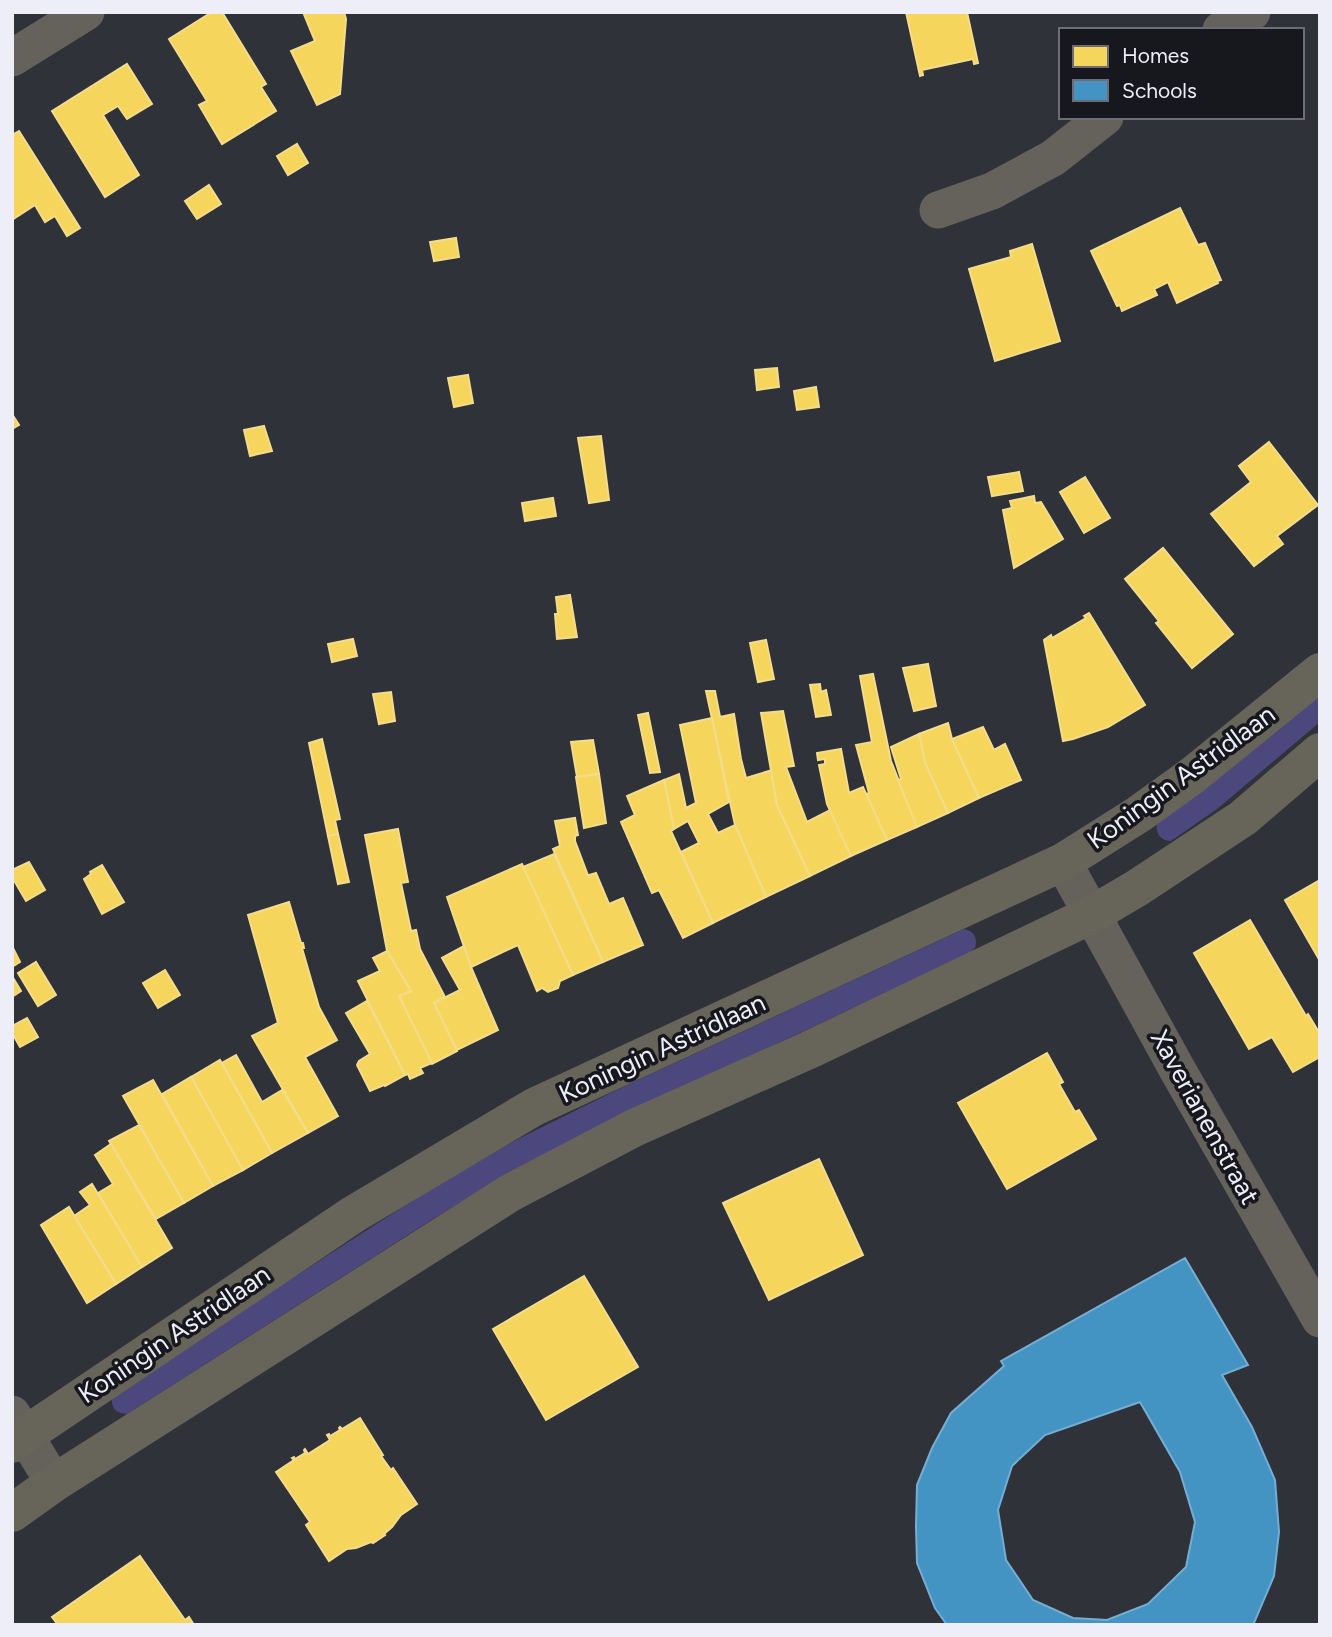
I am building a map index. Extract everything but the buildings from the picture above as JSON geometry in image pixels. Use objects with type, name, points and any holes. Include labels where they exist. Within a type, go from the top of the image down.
[{"type":"main road","name":"Koningin Astridlaan","points":[[16,1431],[354,1214],[534,1107],[1063,862],[1139,814],[1193,775],[1320,671]]},
{"type":"main road","points":[[12,1514],[54,1483],[510,1193],[634,1128],[809,1050],[1093,914],[1243,818],[1320,752]]},
{"type":"street","points":[[12,58],[86,12]]},
{"type":"street","points":[[1224,28],[1252,12]]},
{"type":"street","points":[[938,210],[992,191],[1053,158],[1102,119]]},
{"type":"street","name":"Xaverianenstraat","points":[[1063,862],[1320,1319]]},
{"type":"street","points":[[16,1431],[54,1483]]},
{"type":"shaded area","points":[[1320,693],[1320,722],[1217,809],[1171,841],[1160,836],[1157,823]]},
{"type":"shaded area","points":[[964,929],[973,933],[976,941],[975,948],[968,954],[580,1136],[497,1180],[127,1414],[114,1408],[112,1399],[118,1391],[444,1181],[518,1139],[625,1086]]}]
